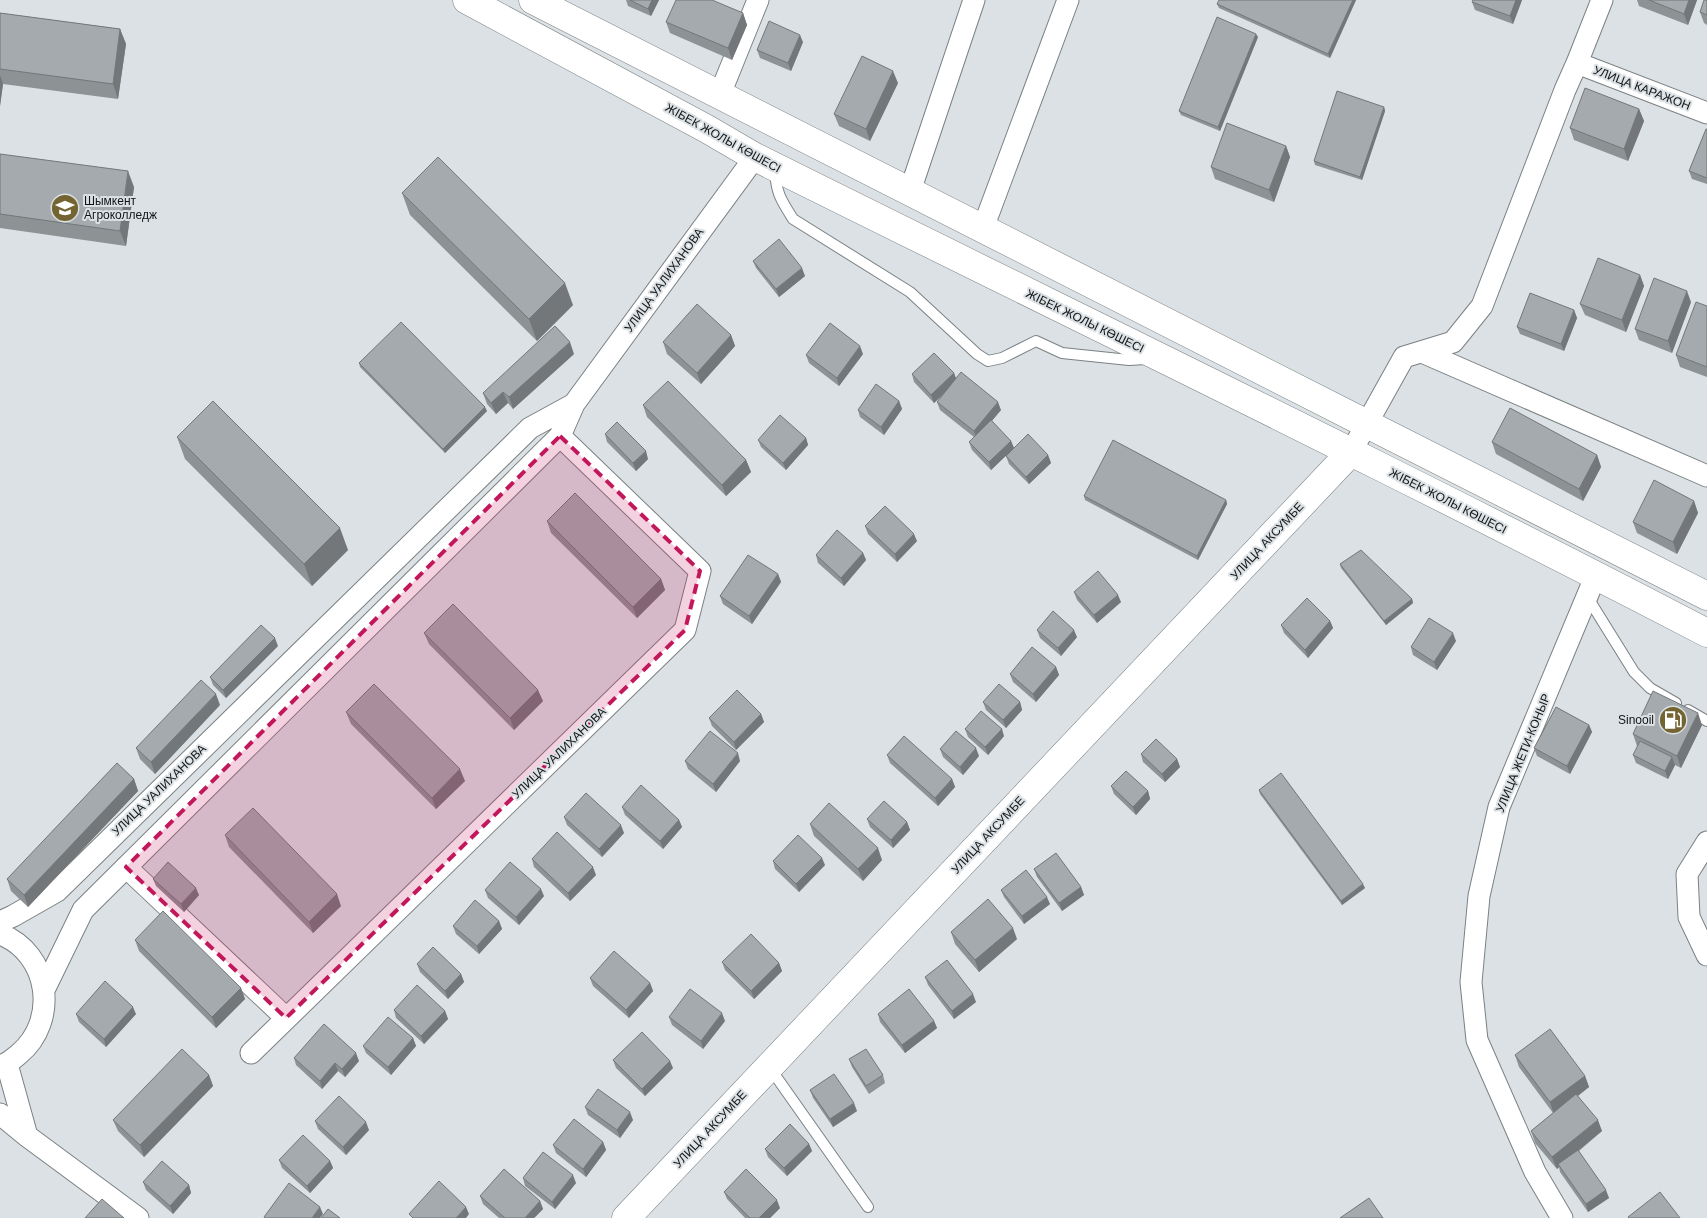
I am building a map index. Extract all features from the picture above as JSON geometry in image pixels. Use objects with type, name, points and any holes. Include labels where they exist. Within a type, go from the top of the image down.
[{"type":"main road","name":"ЖІБЕК ЖОЛЫ КӨШЕСІ","points":[[467,0],[765,162],[1351,452],[1592,586],[1707,633]]},
{"type":"main road","points":[[533,0],[1707,596]]},
{"type":"main road","name":"УЛИЦА АКСУМБЕ","points":[[626,1218],[1351,452]]},
{"type":"street","points":[[720,94],[758,0]]},
{"type":"street","points":[[910,191],[974,0]]},
{"type":"street","points":[[983,228],[1068,0]]},
{"type":"street","points":[[1351,452],[1404,357],[1453,342],[1482,306],[1565,90],[1578,63],[1602,0]]},
{"type":"street","name":"УЛИЦА КАРАЖОН","points":[[1578,63],[1707,113]]},
{"type":"street","name":"УЛИЦА УАЛИХАНОВА","points":[[45,988],[83,910],[560,436],[574,404],[765,162]]},
{"type":"street","points":[[1422,352],[1707,476]]},
{"type":"street","name":"УЛИЦА УАЛИХАНОВА","points":[[0,922],[57,891],[530,428],[574,404]]},
{"type":"street","name":"УЛИЦА УАЛИХАНОВА","points":[[250,1053],[685,630],[700,571],[560,436]]},
{"type":"street","name":"УЛИЦА ЖЕТИ-КОНЫР","points":[[1562,1218],[1535,1172],[1477,1040],[1471,982],[1478,896],[1499,807],[1592,586]]},
{"type":"street","points":[[1707,842],[1687,874],[1689,917],[1707,955]]},
{"type":"street","points":[[126,867],[286,1018]]},
{"type":"street","points":[[0,934],[12,939],[33,960],[45,988],[43,1018],[30,1045],[4,1065],[27,1136]]},
{"type":"street","points":[[0,1114],[138,1218]]},
{"type":"lane","points":[[765,162],[782,201],[793,218],[910,292],[977,354],[988,361],[1002,358],[1036,341],[1062,353],[1129,360],[1159,357]]},
{"type":"lane","points":[[1592,586],[1634,672],[1650,688],[1707,721]]},
{"type":"lane","points":[[769,1067],[868,1207]]},
{"type":"highlighted area","points":[[560,436],[700,571],[685,630],[286,1018],[126,867]]},
{"type":"building","points":[[630,0],[652,0],[648,9]]},
{"type":"building","points":[[676,0],[712,0],[743,13],[728,48],[666,22]]},
{"type":"building","points":[[1219,0],[1353,0],[1328,54],[1217,4]]},
{"type":"building","points":[[1473,0],[1516,0],[1510,16],[1472,2]]},
{"type":"building","points":[[1649,0],[1689,0],[1684,14]]},
{"type":"building","points":[[1704,0],[1707,0],[1707,15],[1700,12]]},
{"type":"building","points":[[0,13],[120,29],[113,84],[0,69]]},
{"type":"building","points":[[1217,17],[1256,34],[1218,127],[1179,111]]},
{"type":"building","points":[[769,21],[800,35],[788,63],[757,50]]},
{"type":"building","points":[[862,56],[893,71],[866,129],[834,114]]},
{"type":"building","points":[[1585,88],[1639,109],[1624,149],[1570,128]]},
{"type":"building","points":[[1337,91],[1384,107],[1360,177],[1314,161]]},
{"type":"building","points":[[1227,123],[1286,146],[1269,190],[1211,167]]},
{"type":"building","points":[[1707,129],[1707,178],[1689,171]]},
{"type":"building","name":"Шымкент Агроколледж","points":[[0,154],[128,171],[120,231],[0,214]]},
{"type":"building","points":[[438,157],[565,283],[529,319],[402,193]]},
{"type":"building","points":[[779,239],[802,268],[776,289],[753,261]]},
{"type":"building","points":[[1598,258],[1640,275],[1622,320],[1580,304]]},
{"type":"building","points":[[1654,278],[1687,291],[1668,341],[1635,329]]},
{"type":"building","points":[[1530,293],[1574,310],[1561,344],[1517,327]]},
{"type":"building","points":[[1696,302],[1707,306],[1707,367],[1676,355]]},
{"type":"building","points":[[697,304],[731,335],[697,373],[663,342]]},
{"type":"building","points":[[401,322],[485,407],[443,449],[359,363]]},
{"type":"building","points":[[830,323],[860,346],[837,378],[806,355]]},
{"type":"building","points":[[555,326],[570,342],[509,397],[503,392],[491,403],[483,393]]},
{"type":"building","points":[[934,353],[954,373],[931,395],[912,374]]},
{"type":"building","points":[[961,372],[998,402],[974,431],[937,402]]},
{"type":"building","points":[[668,381],[746,460],[722,485],[643,405]]},
{"type":"building","points":[[876,384],[899,401],[881,427],[858,410]]},
{"type":"building","points":[[213,401],[340,528],[304,564],[177,437]]},
{"type":"building","points":[[1510,408],[1597,455],[1579,489],[1492,442]]},
{"type":"building","points":[[780,415],[806,438],[783,463],[758,440]]},
{"type":"building","points":[[991,420],[1011,441],[989,462],[969,442]]},
{"type":"building","points":[[617,422],[646,451],[633,463],[605,434]]},
{"type":"building","points":[[1028,434],[1048,455],[1026,477],[1006,456]]},
{"type":"building","points":[[1113,440],[1226,500],[1197,556],[1084,496]]},
{"type":"building","points":[[1654,480],[1694,501],[1673,542],[1633,522]]},
{"type":"building","points":[[575,493],[661,579],[633,607],[547,521]]},
{"type":"building","points":[[885,506],[914,534],[895,554],[865,526]]},
{"type":"building","points":[[837,530],[863,553],[841,578],[816,555]]},
{"type":"building","points":[[1361,550],[1412,599],[1384,621],[1340,564]]},
{"type":"building","points":[[748,555],[778,574],[749,616],[720,596]]},
{"type":"building","points":[[1098,571],[1118,595],[1094,615],[1074,592]]},
{"type":"building","points":[[1307,598],[1330,621],[1305,650],[1281,625]]},
{"type":"building","points":[[453,604],[538,690],[510,718],[424,633]]},
{"type":"building","points":[[1053,611],[1074,630],[1058,648],[1037,630]]},
{"type":"building","points":[[1429,618],[1453,633],[1434,662],[1411,647]]},
{"type":"building","points":[[261,625],[275,638],[223,690],[210,677]]},
{"type":"building","points":[[1032,647],[1056,667],[1033,694],[1010,674]]},
{"type":"building","points":[[201,680],[216,694],[151,762],[136,748]]},
{"type":"building","points":[[374,684],[460,769],[432,798],[346,712]]},
{"type":"building","points":[[999,684],[1020,702],[1003,720],[983,702]]},
{"type":"building","points":[[737,690],[761,714],[734,742],[709,718]]},
{"type":"building","points":[[1653,691],[1698,713],[1677,756],[1633,734]]},
{"type":"building","points":[[1556,707],[1589,725],[1567,766],[1534,748]]},
{"type":"building","points":[[981,711],[1002,729],[985,747],[965,729]]},
{"type":"building","points":[[710,731],[738,753],[713,784],[685,761]]},
{"type":"building","points":[[956,731],[976,748],[960,767],[940,749]]},
{"type":"building","points":[[904,736],[952,779],[935,798],[887,755]]},
{"type":"building","points":[[1156,739],[1177,759],[1162,774],[1141,754]]},
{"type":"building","points":[[1640,741],[1672,757],[1665,771],[1633,755]]},
{"type":"building","points":[[117,763],[134,779],[24,895],[7,879]]},
{"type":"building","points":[[1126,771],[1148,791],[1133,807],[1111,786]]},
{"type":"building","points":[[1281,773],[1363,884],[1341,901],[1259,790]]},
{"type":"building","points":[[641,785],[679,820],[660,841],[622,807]]},
{"type":"building","points":[[586,793],[621,825],[599,849],[564,817]]},
{"type":"building","points":[[884,801],[907,822],[891,840],[867,819]]},
{"type":"building","points":[[829,803],[878,848],[858,869],[810,824]]},
{"type":"building","points":[[253,808],[337,894],[309,922],[225,835]]},
{"type":"building","points":[[557,832],[593,867],[568,893],[532,859]]},
{"type":"building","points":[[798,835],[822,858],[796,884],[773,861]]},
{"type":"building","points":[[1056,853],[1081,887],[1059,903],[1034,869]]},
{"type":"building","points":[[168,862],[196,888],[181,904],[153,879]]},
{"type":"building","points":[[510,862],[541,889],[516,917],[485,890]]},
{"type":"building","points":[[1026,870],[1047,897],[1022,916],[1001,890]]},
{"type":"building","points":[[988,899],[1013,928],[975,960],[951,932]]},
{"type":"building","points":[[475,900],[499,921],[477,946],[453,926]]},
{"type":"building","points":[[163,911],[241,988],[212,1017],[135,940]]},
{"type":"building","points":[[751,934],[779,963],[751,991],[722,962]]},
{"type":"building","points":[[433,947],[461,974],[445,991],[417,964]]},
{"type":"building","points":[[614,951],[650,983],[626,1010],[590,978]]},
{"type":"building","points":[[947,960],[973,994],[952,1011],[925,977]]},
{"type":"building","points":[[105,981],[133,1007],[104,1039],[76,1014]]},
{"type":"building","points":[[417,985],[445,1011],[421,1036],[394,1010]]},
{"type":"building","points":[[690,989],[722,1013],[701,1041],[669,1017]]},
{"type":"building","points":[[909,989],[934,1021],[902,1045],[878,1014]]},
{"type":"building","points":[[388,1017],[413,1038],[388,1067],[363,1046]]},
{"type":"building","points":[[324,1024],[356,1053],[342,1069],[335,1063],[320,1081],[294,1058]]},
{"type":"building","points":[[1550,1029],[1585,1076],[1550,1102],[1515,1055]]},
{"type":"building","points":[[642,1032],[670,1061],[642,1089],[613,1060]]},
{"type":"building","points":[[182,1049],[209,1075],[140,1145],[113,1120]]},
{"type":"building","points":[[866,1049],[883,1075],[866,1086],[849,1059]]},
{"type":"building","points":[[834,1074],[854,1103],[830,1119],[810,1090]]},
{"type":"building","points":[[598,1089],[630,1112],[617,1130],[585,1107]]},
{"type":"building","points":[[1576,1094],[1598,1120],[1552,1157],[1531,1131]]},
{"type":"building","points":[[339,1096],[366,1122],[343,1147],[315,1121]]},
{"type":"building","points":[[574,1119],[603,1142],[583,1169],[553,1145]]},
{"type":"building","points":[[790,1124],[809,1144],[784,1168],[765,1149]]},
{"type":"building","points":[[303,1135],[330,1161],[307,1186],[279,1160]]},
{"type":"building","points":[[1578,1150],[1606,1190],[1586,1204],[1558,1164]]},
{"type":"building","points":[[543,1152],[573,1175],[552,1202],[523,1178]]},
{"type":"building","points":[[162,1161],[189,1185],[170,1206],[143,1182]]},
{"type":"building","points":[[504,1169],[540,1201],[525,1218],[505,1218],[480,1196]]},
{"type":"building","points":[[746,1169],[777,1200],[759,1218],[750,1218],[724,1192]]},
{"type":"building","points":[[439,1181],[466,1207],[456,1218],[413,1218],[409,1214]]},
{"type":"building","points":[[289,1183],[320,1207],[312,1218],[264,1217]]},
{"type":"building","points":[[1660,1192],[1680,1218],[1628,1217]]},
{"type":"building","points":[[1369,1198],[1383,1218],[1340,1218]]},
{"type":"building","points":[[102,1199],[124,1218],[85,1218]]},
{"type":"building","points":[[328,1209],[340,1218],[321,1218]]},
{"type":"place","name":"Шымкент Агроколледж","points":[[65,208]]},
{"type":"place","name":"Sinooil","points":[[1673,720]]}]
